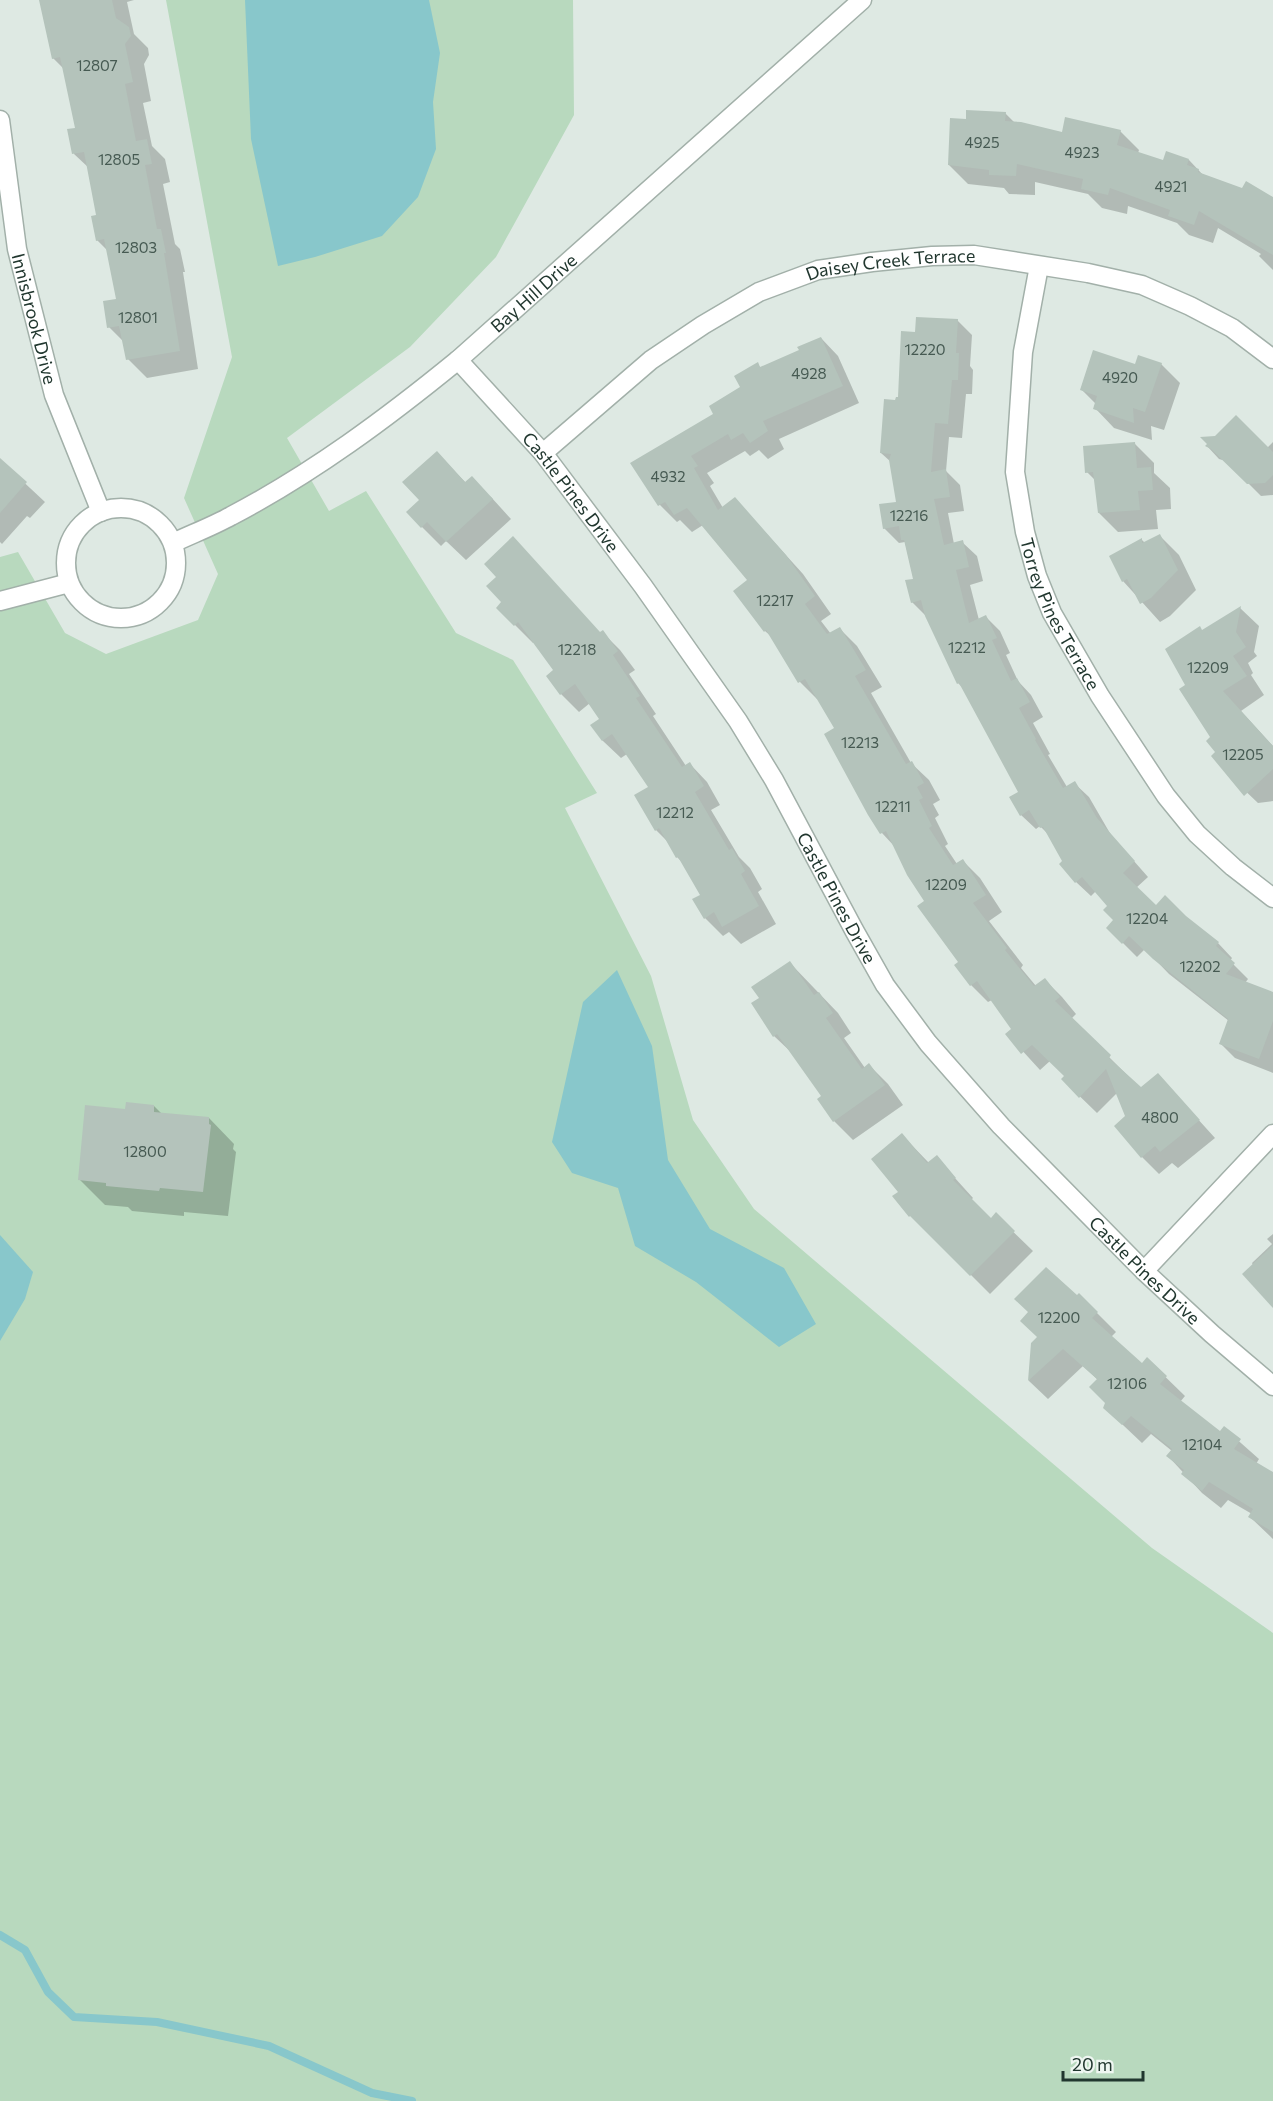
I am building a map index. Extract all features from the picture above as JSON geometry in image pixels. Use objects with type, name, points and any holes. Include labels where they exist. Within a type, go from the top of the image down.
[{"type":"street","name":"Bay Hill Drive","points":[[173,543],[230,517],[314,468],[406,403],[458,360],[862,0]]},
{"type":"street","name":"Innisbrook Drive","points":[[0,120],[8,249],[54,395],[101,512]]},
{"type":"street","name":"Daisey Creek Terrace","points":[[543,453],[651,360],[703,325],[768,288],[818,270],[932,256],[974,255],[1088,273],[1142,285],[1190,306],[1232,328],[1273,359]]},
{"type":"street","name":"Torrey Pines Terrace","points":[[1039,266],[1023,352],[1015,472],[1025,532],[1036,576],[1052,614],[1100,696],[1166,796],[1197,834],[1233,867],[1273,898]]},
{"type":"street","name":"Castle Pines Drive","points":[[458,360],[543,453],[643,586],[738,721],[774,780],[885,985],[928,1043],[1001,1126],[1144,1271],[1273,1386]]},
{"type":"street","points":[[118,508],[135,509],[151,516],[164,528],[173,543],[176,568],[168,593],[156,606],[141,615],[124,618],[99,613],[78,598],[69,583],[66,567],[68,549],[74,533],[86,520],[101,512],[118,508]]},
{"type":"street","points":[[0,601],[69,583]]},
{"type":"street","points":[[1144,1271],[1273,1134]]},
{"type":"green space","points":[[166,0],[573,0],[574,115],[496,257],[410,347],[287,438],[329,511],[366,491],[456,633],[513,660],[597,793],[565,808],[651,976],[693,1120],[754,1209],[1152,1548],[1273,1633],[1273,2101],[0,2101],[0,557],[18,552],[65,633],[106,654],[198,620],[218,574],[184,498],[232,357]]},
{"type":"water","points":[[245,0],[429,0],[440,53],[433,102],[436,149],[418,197],[382,236],[278,266],[251,139]]},
{"type":"water","points":[[617,970],[652,1046],[668,1160],[710,1229],[784,1268],[816,1324],[779,1347],[696,1282],[635,1246],[618,1188],[572,1173],[552,1142],[583,1002]]},
{"type":"water","points":[[0,1235],[33,1272],[25,1299],[0,1341]]},
{"type":"building","points":[[39,0],[112,0],[116,18],[129,27],[131,36],[125,44],[133,82],[125,84],[136,141],[147,139],[152,164],[145,165],[157,229],[161,229],[166,253],[164,253],[180,351],[126,360],[119,326],[107,328],[103,301],[116,299],[104,239],[96,241],[91,216],[96,215],[84,152],[72,154],[67,129],[75,128],[60,57],[52,59]]},
{"type":"building","points":[[966,110],[1006,112],[1005,121],[1021,122],[1062,132],[1065,117],[1121,130],[1117,145],[1163,160],[1166,151],[1189,159],[1187,165],[1199,169],[1198,172],[1242,188],[1246,181],[1273,197],[1273,255],[1199,211],[1194,225],[1168,216],[1170,210],[1110,188],[1108,195],[1081,189],[1083,179],[1017,164],[1016,176],[989,175],[989,170],[948,165],[950,118],[966,119]]},
{"type":"building","points":[[916,317],[958,319],[956,353],[959,353],[958,380],[952,380],[948,424],[935,423],[931,472],[946,469],[950,497],[934,499],[944,545],[963,540],[969,567],[956,570],[969,623],[986,615],[997,638],[992,640],[1011,681],[1017,678],[1030,702],[1019,708],[1063,788],[1075,781],[1097,818],[1135,861],[1123,873],[1156,905],[1165,895],[1186,916],[1219,942],[1216,946],[1235,963],[1226,974],[1273,992],[1273,1021],[1259,1059],[1219,1044],[1228,1019],[1153,959],[1129,936],[1122,944],[1106,928],[1113,920],[1103,910],[1107,906],[1082,877],[1075,883],[1059,864],[1062,861],[1043,827],[1040,828],[1029,810],[1020,816],[1009,797],[1018,792],[959,683],[957,684],[925,616],[921,600],[911,603],[905,580],[913,579],[904,540],[901,540],[899,526],[883,529],[879,504],[896,502],[889,460],[891,454],[880,453],[884,399],[895,400],[898,397],[901,331],[915,332]]},
{"type":"building","points":[[821,337],[843,386],[763,421],[768,431],[750,443],[743,433],[731,440],[728,434],[691,456],[698,466],[694,468],[718,510],[735,497],[786,555],[815,596],[805,604],[827,634],[840,627],[866,670],[855,676],[906,764],[912,761],[924,783],[917,787],[923,798],[919,800],[932,826],[929,828],[953,865],[963,859],[986,895],[973,903],[1007,948],[1005,950],[1034,986],[1045,978],[1060,997],[1055,1001],[1111,1055],[1109,1058],[1141,1087],[1158,1073],[1200,1120],[1160,1152],[1155,1146],[1141,1158],[1114,1126],[1125,1116],[1106,1069],[1079,1098],[1061,1079],[1064,1076],[1032,1045],[1021,1054],[1005,1034],[1011,1029],[977,981],[970,986],[954,965],[958,962],[917,906],[924,901],[907,875],[886,831],[880,834],[868,815],[824,734],[834,728],[805,679],[798,683],[766,630],[764,632],[733,591],[747,580],[687,508],[674,515],[665,502],[658,506],[630,463],[713,414],[709,406],[740,387],[734,376],[758,362],[760,367],[799,350],[797,347]]},
{"type":"building","points":[[1093,350],[1135,364],[1138,355],[1162,363],[1145,412],[1133,408],[1134,423],[1093,409],[1097,396],[1080,390]]},
{"type":"building","points":[[1236,415],[1273,452],[1273,475],[1265,483],[1247,484],[1211,449],[1205,446],[1207,444],[1200,437],[1215,436]]},
{"type":"building","points":[[1135,442],[1137,468],[1151,467],[1153,490],[1138,491],[1140,510],[1098,513],[1093,472],[1085,473],[1083,446]]},
{"type":"building","points":[[437,451],[465,482],[472,476],[493,499],[446,542],[427,522],[421,528],[406,512],[419,500],[402,482]]},
{"type":"building","points":[[0,458],[27,482],[0,513]]},
{"type":"building","points":[[1160,534],[1178,570],[1151,598],[1140,604],[1127,579],[1122,582],[1109,556],[1142,538],[1142,543]]},
{"type":"building","points":[[513,536],[600,632],[603,630],[618,651],[613,655],[640,696],[636,698],[682,767],[690,762],[704,786],[695,792],[729,850],[732,848],[745,871],[741,874],[759,906],[722,927],[714,912],[704,919],[692,899],[700,895],[659,828],[655,831],[634,795],[648,787],[612,734],[602,741],[590,725],[599,719],[575,684],[560,695],[546,676],[553,670],[518,622],[514,626],[496,608],[501,602],[486,586],[496,577],[484,564]]},
{"type":"building","points":[[1241,606],[1236,632],[1246,647],[1233,656],[1247,676],[1223,691],[1273,746],[1273,769],[1244,796],[1211,756],[1215,752],[1206,741],[1210,737],[1179,689],[1185,685],[1165,649],[1200,626],[1202,630]]},
{"type":"building","points":[[790,961],[814,995],[819,992],[833,1013],[826,1018],[862,1069],[869,1063],[885,1085],[833,1122],[817,1099],[821,1096],[777,1034],[773,1037],[751,1003],[759,998],[751,987]]},
{"type":"building","points":[[126,1102],[154,1105],[154,1112],[209,1117],[211,1125],[203,1192],[106,1186],[106,1183],[78,1180],[85,1105],[125,1109]]},
{"type":"building","points":[[902,1133],[927,1163],[937,1155],[956,1178],[953,1180],[991,1218],[996,1212],[1015,1231],[970,1276],[909,1217],[892,1196],[898,1192],[871,1159]]},
{"type":"building","points":[[1273,1245],[1273,1308],[1242,1274]]},
{"type":"building","points":[[1046,1267],[1077,1295],[1079,1293],[1098,1312],[1092,1318],[1142,1363],[1147,1357],[1167,1376],[1160,1384],[1220,1431],[1224,1426],[1241,1439],[1234,1449],[1273,1472],[1273,1532],[1248,1517],[1253,1509],[1209,1482],[1202,1491],[1181,1474],[1184,1470],[1166,1456],[1172,1449],[1131,1416],[1122,1425],[1103,1408],[1105,1403],[1089,1387],[1097,1379],[1063,1349],[1028,1381],[1031,1343],[1037,1337],[1020,1321],[1028,1312],[1014,1299]]},
{"type":"waterway","points":[[0,1935],[25,1950],[48,1992],[74,2017],[157,2022],[269,2046],[372,2093],[412,2101]]}]
